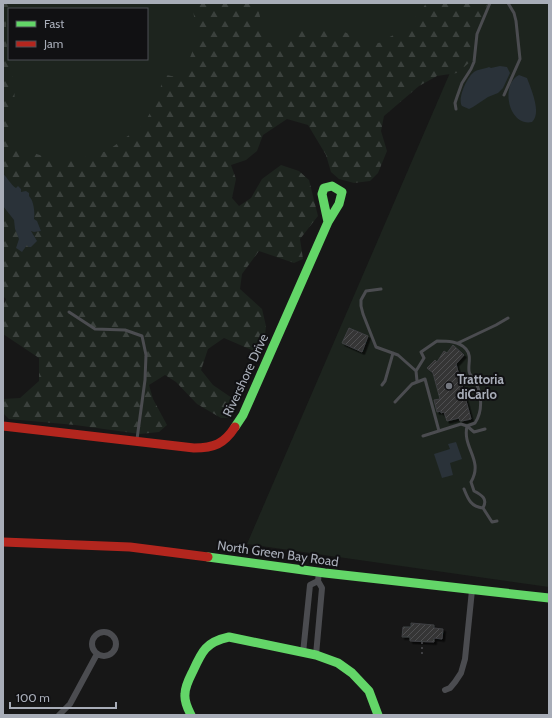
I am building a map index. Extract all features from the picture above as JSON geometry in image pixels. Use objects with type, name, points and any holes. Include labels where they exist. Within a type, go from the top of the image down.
[{"type":"street","name":"Rivershore Drive","points":[[3,426],[200,448],[217,445],[228,437],[243,415],[328,222]]},
{"type":"street","name":"North Green Bay Road","points":[[3,542],[130,547],[318,576],[549,598]]},
{"type":"street","points":[[303,653],[310,585],[318,576],[322,588],[316,655]]},
{"type":"street","points":[[445,690],[450,688],[456,682],[461,673],[465,660],[472,590]]},
{"type":"street","points":[[105,631],[109,632],[115,637],[115,649],[109,655],[105,656],[97,654],[92,648],[92,640],[97,633],[105,631]]},
{"type":"street","points":[[191,715],[184,692],[201,652],[209,644],[218,639],[229,637],[316,655],[338,663],[352,673],[369,691],[378,715]]},
{"type":"street","points":[[59,715],[70,704],[97,654]]},
{"type":"lane","points":[[456,109],[455,103],[457,97],[474,62],[475,42],[479,27],[490,3]]},
{"type":"lane","points":[[504,95],[520,59],[516,21],[514,12],[508,3]]},
{"type":"lane","points":[[381,289],[366,291],[361,300],[363,314],[376,347],[403,358],[416,371]]},
{"type":"lane","points":[[69,312],[94,329],[125,330],[142,336],[146,355],[146,368],[137,441]]},
{"type":"lane","points":[[458,343],[508,318]]},
{"type":"lane","points":[[417,381],[416,371],[424,358],[421,352],[432,343],[437,340],[458,343],[466,350],[470,357],[468,372],[475,382],[481,406],[475,423],[468,426]]},
{"type":"lane","points":[[382,385],[385,381],[393,353]]},
{"type":"lane","points":[[395,402],[404,390],[417,381],[425,379],[439,431]]},
{"type":"lane","points":[[423,436],[461,424],[468,426],[474,432],[485,429]]},
{"type":"lane","points":[[468,426],[467,438],[477,468],[471,482],[474,491],[485,499],[486,502],[483,508]]},
{"type":"lane","points":[[464,489],[471,503],[476,507],[483,508],[491,521],[497,521]]},
{"type":"path","points":[[422,642],[422,654]]},
{"type":"green space","points":[[3,3],[444,3],[421,50],[99,182],[3,161]]},
{"type":"green space","points":[[3,3],[10,3],[6,25],[7,53],[14,82],[15,107],[9,126],[9,139],[21,149],[49,158],[81,158],[107,151],[143,125],[160,96],[162,74],[185,79],[187,65],[197,40],[193,9],[190,3],[264,3],[257,4],[266,42],[287,47],[297,30],[311,31],[332,27],[359,38],[379,43],[404,29],[422,10],[426,3],[488,3],[472,39],[470,62],[457,73],[437,76],[419,86],[384,116],[381,131],[387,151],[378,173],[370,181],[354,183],[339,179],[331,172],[326,155],[308,125],[287,119],[263,135],[257,151],[246,160],[231,165],[236,179],[232,198],[239,206],[251,198],[262,179],[281,165],[299,171],[309,180],[318,216],[300,239],[303,259],[294,263],[259,251],[242,274],[240,289],[262,309],[266,326],[264,345],[254,351],[224,338],[208,349],[201,370],[213,385],[232,398],[236,405],[230,418],[221,418],[197,404],[176,382],[165,375],[149,385],[153,399],[167,425],[159,432],[140,434],[75,425],[9,419],[3,413],[3,399],[20,398],[39,381],[39,358],[3,334],[3,306],[6,299],[3,296]]},
{"type":"green space","points":[[480,3],[549,3],[549,587],[247,544]]},
{"type":"shaded area","points":[[500,66],[507,67],[510,73],[503,88],[498,93],[488,97],[469,109],[462,106],[462,93],[471,75],[479,70]]},
{"type":"shaded area","points":[[519,75],[527,78],[535,101],[536,113],[532,122],[524,122],[517,118],[512,112],[509,104],[508,95],[510,87],[513,80]]},
{"type":"shaded area","points":[[3,174],[16,188],[18,186],[21,189],[21,192],[26,191],[29,193],[34,207],[34,219],[37,221],[41,231],[31,231],[37,241],[31,247],[28,247],[27,245],[22,252],[16,248],[19,239],[15,229],[14,220],[3,206]]},
{"type":"shaded area","points":[[456,442],[462,459],[450,463],[453,475],[442,478],[434,454],[450,449],[448,444]]},
{"type":"building","points":[[349,328],[368,336],[362,352],[342,343]]},
{"type":"building","name":"Trattoria diCarlo","points":[[453,345],[464,355],[456,364],[471,419],[462,421],[460,421],[459,418],[447,421],[444,412],[437,412],[434,400],[440,399],[433,373],[427,368],[435,360],[437,362],[444,351],[447,353]]},
{"type":"building","points":[[411,623],[434,625],[434,628],[443,629],[442,639],[434,638],[434,642],[410,641],[410,637],[402,637],[403,627],[411,627]]},
{"type":"traffic: fast","points":[[235,427],[243,415],[328,222],[339,204],[342,192],[332,186],[324,188],[322,194],[328,222]]},
{"type":"traffic: fast","points":[[208,557],[325,573],[549,598]]},
{"type":"traffic: fast","points":[[191,715],[186,703],[185,691],[196,664],[206,648],[221,639],[229,637],[316,655],[338,663],[352,673],[369,691],[378,715]]},
{"type":"traffic: jam","points":[[3,426],[194,448],[218,444],[227,437],[235,427]]},
{"type":"traffic: jam","points":[[3,542],[130,547],[208,557]]},
{"type":"place","name":"Trattoria diCarlo","points":[[449,386]]}]
